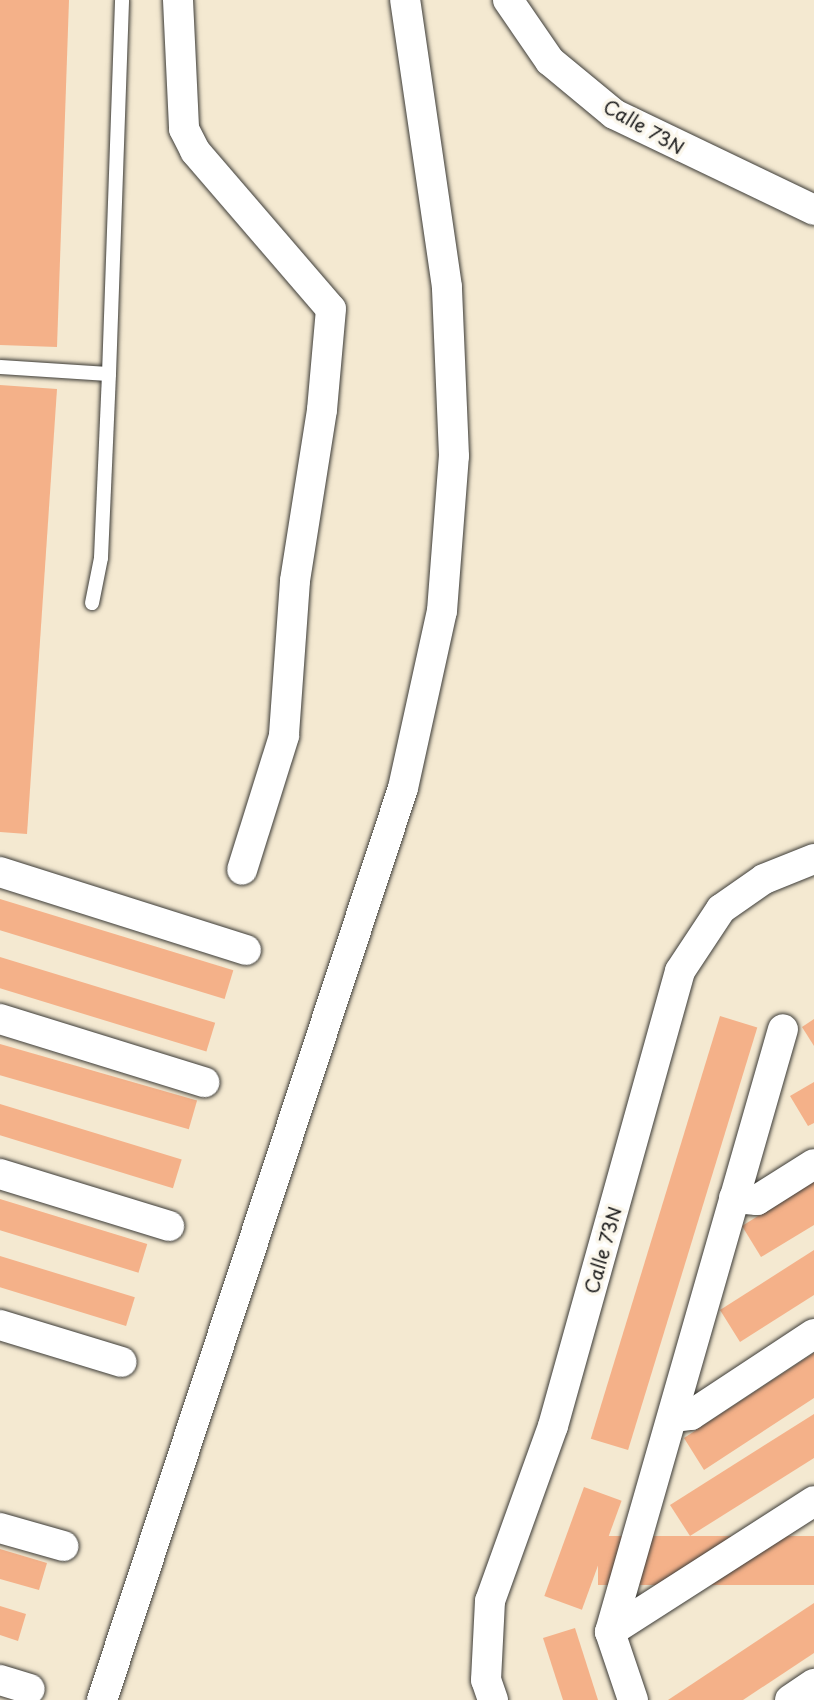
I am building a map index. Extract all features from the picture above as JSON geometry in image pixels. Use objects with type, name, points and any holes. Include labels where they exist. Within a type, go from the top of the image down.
[{"type":"street","points":[[178,0],[184,130],[195,150],[331,309],[322,410],[295,581],[284,736],[242,870]]},
{"type":"street","points":[[103,1700],[403,788],[442,611],[454,456],[447,287],[405,0]]},
{"type":"street","name":"Calle 73N","points":[[508,0],[550,61],[614,114],[814,210]]},
{"type":"street","name":"Calle 73N","points":[[493,1700],[485,1680],[490,1601],[553,1426],[680,971],[722,909],[764,879],[814,859]]},
{"type":"street","points":[[0,872],[246,950]]},
{"type":"street","points":[[0,1019],[204,1082]]},
{"type":"street","points":[[633,1700],[610,1632],[674,1417],[783,1029]]},
{"type":"street","points":[[734,1198],[757,1200],[814,1164]]},
{"type":"street","points":[[0,1174],[169,1226]]},
{"type":"street","points":[[0,1325],[122,1362]]},
{"type":"street","points":[[674,1417],[691,1415],[814,1334]]},
{"type":"street","points":[[610,1632],[814,1501]]},
{"type":"street","points":[[0,1528],[62,1546]]},
{"type":"street","points":[[0,1680],[30,1689]]},
{"type":"street","points":[[790,1700],[814,1684]]},
{"type":"lane","points":[[92,603],[101,558],[122,0]]},
{"type":"lane","points":[[0,367],[109,374]]},
{"type":"building","points":[[0,0],[69,0],[57,347],[0,345]]},
{"type":"building","points":[[0,385],[57,389],[27,834],[0,832]]},
{"type":"building","points":[[0,899],[233,970],[225,999],[0,930]]},
{"type":"building","points":[[0,957],[215,1023],[206,1051],[0,988]]},
{"type":"building","points":[[720,1016],[757,1027],[628,1450],[591,1439]]},
{"type":"building","points":[[814,1019],[814,1046],[802,1027]]},
{"type":"building","points":[[0,1044],[197,1101],[189,1129],[0,1075]]},
{"type":"building","points":[[814,1082],[814,1123],[808,1126],[790,1096]]},
{"type":"building","points":[[0,1104],[182,1160],[173,1188],[0,1135]]},
{"type":"building","points":[[814,1181],[814,1225],[761,1257],[742,1226]]},
{"type":"building","points":[[0,1199],[147,1244],[138,1273],[0,1230]]},
{"type":"building","points":[[814,1250],[814,1295],[740,1342],[720,1310]]},
{"type":"building","points":[[0,1256],[135,1297],[126,1326],[0,1287]]},
{"type":"building","points":[[814,1353],[814,1398],[704,1470],[684,1438]]},
{"type":"building","points":[[814,1414],[814,1458],[690,1536],[670,1505]]},
{"type":"building","points":[[584,1487],[622,1501],[582,1610],[544,1596]]},
{"type":"building","points":[[598,1536],[814,1536],[814,1585],[598,1585]]},
{"type":"building","points":[[0,1549],[47,1563],[39,1590],[0,1579]]},
{"type":"building","points":[[814,1603],[814,1653],[743,1700],[668,1700]]},
{"type":"building","points":[[0,1606],[26,1614],[18,1641],[0,1635]]},
{"type":"building","points":[[575,1628],[598,1700],[563,1700],[543,1638]]}]
